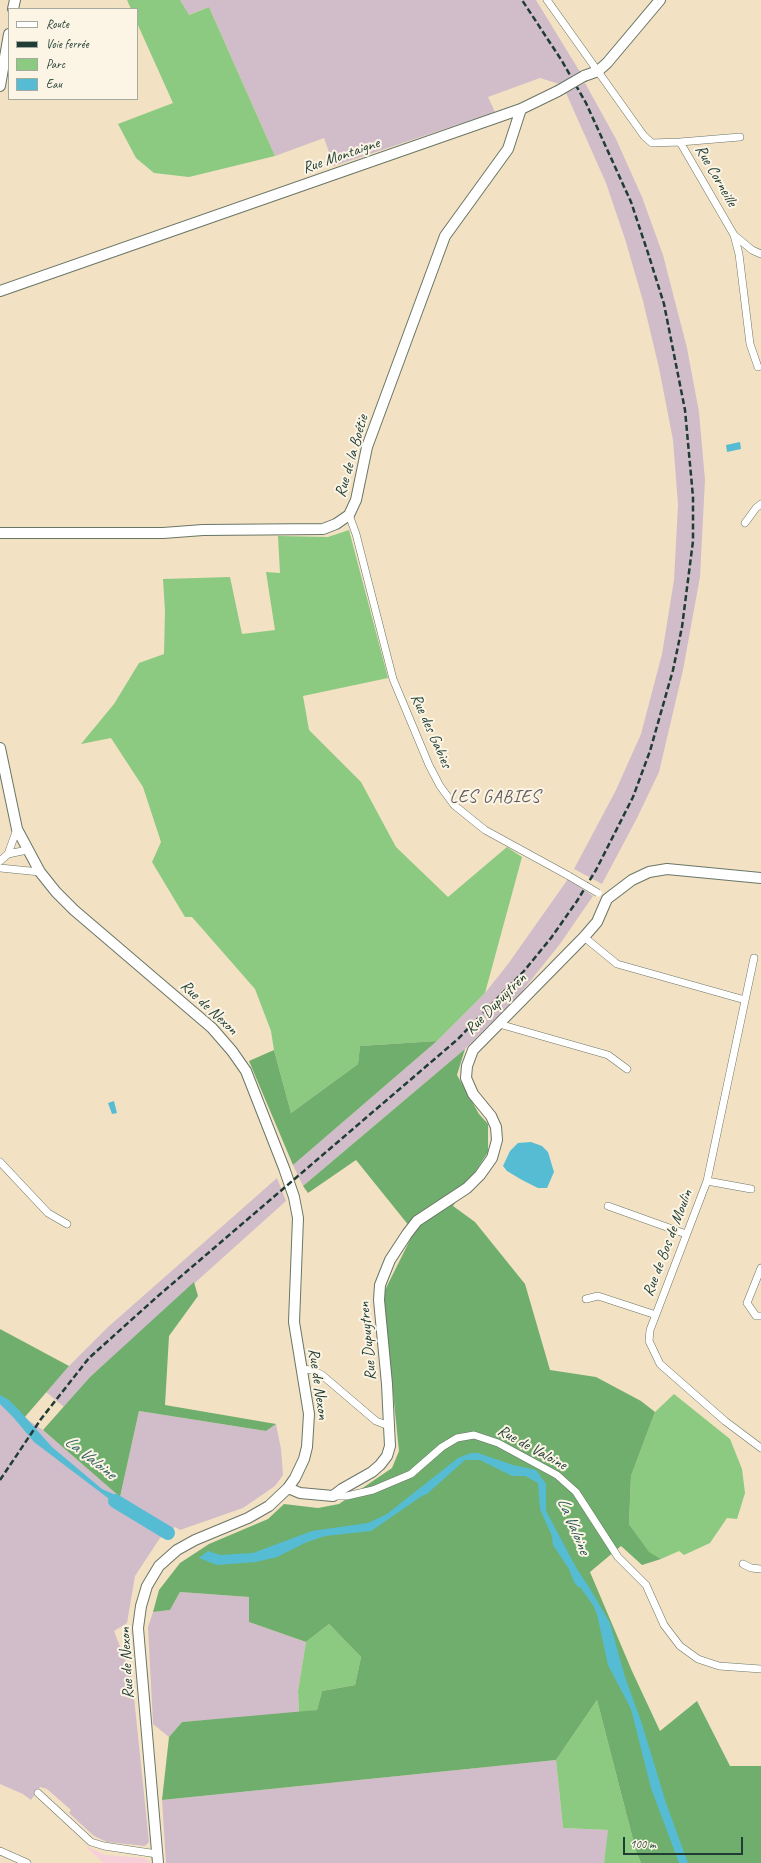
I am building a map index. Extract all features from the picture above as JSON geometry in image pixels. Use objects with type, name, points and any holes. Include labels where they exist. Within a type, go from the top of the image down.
[{"type":"street","name":"Rue Corneille","points":[[547,0],[644,136],[652,142],[680,142],[734,235],[752,250],[761,254]]},
{"type":"street","name":"Rue Montaigne","points":[[0,291],[521,109],[558,91],[584,76],[598,71],[607,63],[660,0]]},
{"type":"street","points":[[0,86],[8,40]]},
{"type":"street","name":"Rue de la Boétie","points":[[0,533],[163,533],[203,530],[323,529],[336,524],[349,515],[356,500],[367,447],[446,236],[508,150],[521,109]]},
{"type":"street","points":[[680,142],[740,137]]},
{"type":"street","points":[[734,235],[739,254],[750,344],[758,367]]},
{"type":"street","points":[[746,523],[756,508],[761,504]]},
{"type":"street","name":"Rue des Gabies","points":[[349,515],[356,534],[393,678],[426,758],[440,786],[454,805],[485,830],[569,876],[607,900]]},
{"type":"street","name":"Rue de Nexon","points":[[0,748],[17,829],[40,872],[56,892],[74,910],[212,1028],[232,1051],[246,1071],[294,1196],[298,1218],[294,1322],[309,1414],[307,1447],[300,1469],[288,1488],[279,1498],[260,1512],[195,1540],[177,1550],[159,1566],[147,1586],[141,1606],[138,1628],[158,1859]]},
{"type":"street","points":[[0,861],[8,854],[17,829]]},
{"type":"street","points":[[8,854],[27,850]]},
{"type":"street","points":[[0,868],[40,872]]},
{"type":"street","name":"Rue Dupuytren","points":[[333,1496],[380,1466],[387,1456],[390,1446],[387,1384],[378,1300],[380,1285],[390,1260],[417,1221],[467,1188],[480,1175],[492,1158],[497,1140],[496,1127],[491,1116],[473,1094],[466,1078],[467,1066],[473,1050],[584,937],[597,922],[607,900],[632,880],[649,872],[667,869],[761,878]]},
{"type":"street","points":[[584,937],[617,964],[745,1000]]},
{"type":"street","name":"Rue de Bos de Moulin","points":[[754,958],[707,1181],[650,1330],[649,1341],[660,1364],[726,1422],[761,1448]]},
{"type":"street","points":[[499,1024],[608,1056],[627,1069]]},
{"type":"street","points":[[0,1162],[48,1213],[67,1224]]},
{"type":"street","points":[[707,1181],[751,1189]]},
{"type":"street","points":[[608,1206],[686,1234]]},
{"type":"street","points":[[761,1268],[747,1303],[756,1316],[761,1316]]},
{"type":"street","points":[[586,1299],[598,1296],[656,1315]]},
{"type":"street","points":[[301,1369],[312,1370],[322,1375],[376,1421],[390,1426]]},
{"type":"street","name":"Rue de Valoine","points":[[288,1488],[300,1493],[347,1496],[373,1490],[411,1474],[442,1447],[457,1438],[474,1435],[498,1443],[557,1475],[576,1492],[618,1557],[646,1584],[664,1624],[680,1646],[698,1659],[719,1666],[761,1669]]},
{"type":"street","points":[[743,1564],[751,1568],[761,1569]]},
{"type":"street","points":[[38,1793],[91,1842],[158,1859]]},
{"type":"street","points":[[0,1851],[27,1863]]},
{"type":"shaded area","points":[[180,0],[536,0],[580,72],[559,84],[540,78],[488,97],[495,112],[334,166],[324,138],[275,156],[209,7],[188,15]]},
{"type":"shaded area","points":[[585,83],[616,139],[642,197],[663,255],[687,348],[699,412],[705,480],[700,577],[683,670],[659,772],[637,818],[602,884],[574,869],[616,790],[641,734],[662,654],[674,580],[678,505],[673,440],[659,368],[643,301],[625,239],[606,183],[566,93]]},
{"type":"shaded area","points":[[568,879],[593,896],[560,944],[519,995],[465,1049],[303,1186],[293,1165],[437,1041],[485,993],[508,964]]},
{"type":"shaded area","points":[[277,1178],[286,1201],[90,1377],[64,1407],[46,1392],[69,1366],[108,1327]]},
{"type":"shaded area","points":[[0,1401],[43,1430],[120,1497],[139,1411],[266,1431],[276,1424],[281,1449],[283,1475],[275,1486],[243,1508],[180,1530],[175,1527],[165,1536],[160,1538],[135,1576],[127,1623],[114,1631],[132,1678],[149,1842],[145,1846],[107,1842],[94,1836],[69,1813],[71,1810],[47,1789],[40,1787],[31,1800],[23,1794],[0,1784]]},
{"type":"shaded area","points":[[180,1592],[249,1597],[249,1622],[306,1642],[298,1691],[299,1713],[182,1722],[169,1737],[153,1724],[148,1627],[153,1612],[170,1610]]},
{"type":"shaded area","points":[[556,1760],[563,1828],[609,1830],[604,1863],[166,1863],[162,1800]]},
{"type":"shaded area","points":[[88,1847],[105,1855],[145,1858],[150,1863],[104,1863],[87,1848]]},
{"type":"green space","points":[[127,0],[180,0],[189,15],[209,7],[275,156],[189,177],[154,173],[136,158],[118,124],[173,103],[138,25],[138,8],[131,8]]},
{"type":"green space","points":[[349,530],[388,678],[303,696],[309,730],[361,782],[396,847],[448,897],[507,847],[522,857],[485,993],[437,1041],[360,1046],[358,1064],[291,1113],[274,1050],[271,1031],[255,989],[192,917],[185,917],[152,862],[161,842],[143,787],[111,738],[81,744],[114,704],[139,663],[164,654],[165,611],[163,579],[230,577],[242,634],[275,630],[266,572],[280,573],[278,536],[328,537]]},
{"type":"green space","points":[[437,1041],[293,1165],[249,1061],[274,1050],[291,1113],[358,1064],[360,1046]]},
{"type":"green space","points":[[465,1049],[457,1075],[479,1114],[488,1124],[488,1152],[453,1206],[475,1222],[525,1284],[550,1370],[596,1377],[641,1401],[655,1412],[631,1476],[629,1524],[649,1552],[661,1559],[642,1565],[621,1546],[590,1572],[632,1671],[660,1731],[697,1701],[730,1766],[761,1766],[761,1863],[641,1863],[636,1851],[597,1700],[556,1760],[162,1800],[169,1737],[182,1722],[317,1710],[322,1691],[355,1685],[361,1657],[329,1624],[306,1642],[249,1622],[249,1597],[180,1592],[170,1610],[153,1612],[159,1590],[180,1563],[209,1544],[268,1519],[284,1504],[318,1508],[339,1504],[392,1468],[399,1451],[383,1294],[414,1232],[356,1160],[308,1193],[303,1186]]},
{"type":"green space","points":[[194,1282],[198,1296],[169,1336],[165,1405],[276,1424],[266,1431],[139,1411],[120,1497],[43,1430],[90,1377]]},
{"type":"green space","points":[[0,1329],[69,1366],[24,1418],[0,1401]]},
{"type":"green space","points":[[674,1394],[730,1439],[742,1469],[745,1493],[737,1519],[727,1518],[710,1543],[684,1555],[679,1551],[661,1559],[649,1553],[629,1524],[631,1476],[655,1412]]},
{"type":"green space","points":[[329,1624],[361,1657],[355,1685],[322,1691],[317,1710],[299,1713],[298,1691],[306,1642]]},
{"type":"green space","points":[[597,1700],[636,1851],[641,1863],[604,1863],[608,1830],[563,1828],[556,1760]]},
{"type":"water","points":[[740,442],[741,449],[727,452],[726,445]]},
{"type":"water","points":[[114,1101],[117,1113],[112,1114],[108,1103]]},
{"type":"water","points":[[531,1142],[542,1146],[548,1152],[554,1172],[547,1188],[538,1188],[522,1180],[507,1171],[503,1166],[510,1151],[518,1143]]},
{"type":"water","points":[[0,1395],[9,1400],[19,1410],[52,1447],[102,1489],[120,1497],[131,1509],[129,1514],[34,1442],[0,1404]]},
{"type":"water","points":[[471,1453],[478,1453],[513,1465],[536,1470],[546,1484],[546,1511],[577,1569],[610,1623],[625,1677],[642,1724],[666,1803],[688,1863],[679,1863],[651,1788],[631,1709],[608,1665],[597,1614],[593,1605],[580,1587],[578,1587],[574,1582],[569,1569],[553,1545],[552,1536],[540,1509],[538,1483],[525,1476],[512,1476],[480,1460],[465,1460],[427,1494],[371,1531],[325,1536],[307,1542],[277,1557],[256,1562],[217,1565],[199,1558],[208,1551],[220,1555],[253,1553],[312,1531],[368,1523],[387,1514],[458,1458]]},
{"type":"waterway","name":"La Valoine","points":[[115,1501],[168,1533]]},
{"type":"railway","points":[[0,1480],[41,1419],[89,1358],[158,1296],[458,1039],[524,971],[551,938],[577,901],[596,870],[633,797],[650,751],[673,670],[682,627],[693,541],[693,497],[685,410],[664,304],[631,202],[586,103],[562,61],[522,0]]},
{"type":"district","name":"LES GABIES","points":[[495,797]]}]
